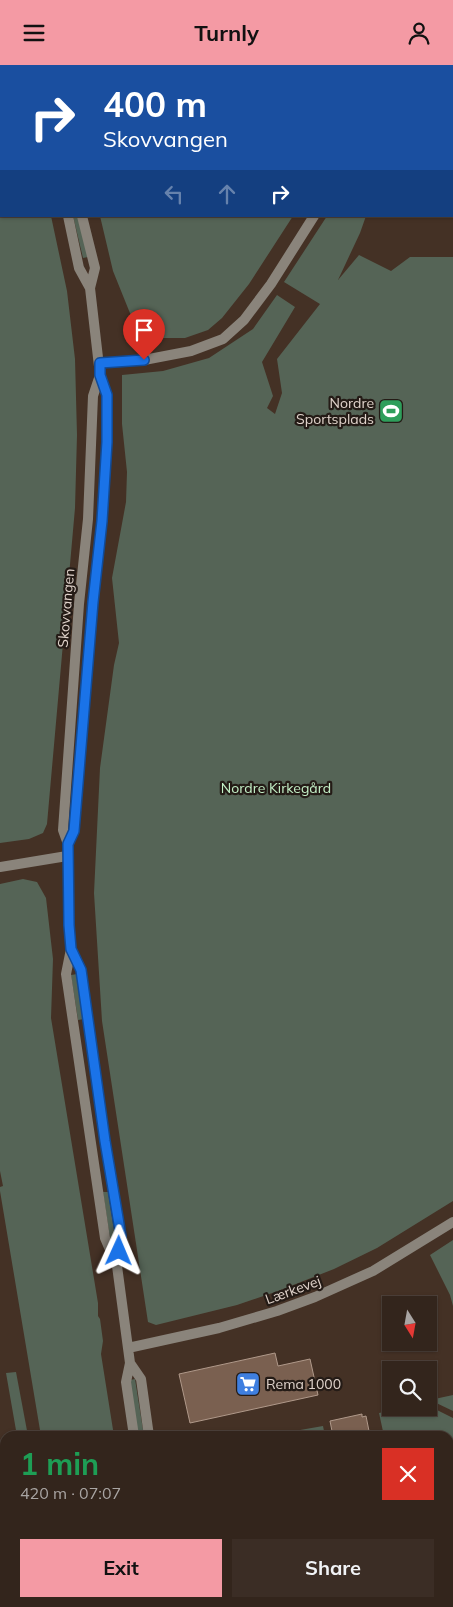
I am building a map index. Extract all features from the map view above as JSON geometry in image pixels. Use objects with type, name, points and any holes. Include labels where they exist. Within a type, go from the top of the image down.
[{"type":"street","name":"Skovvangen","points":[[68,217],[79,268],[90,288],[100,375],[93,396],[88,519],[79,604],[63,830],[68,844],[71,949],[66,974],[105,1238],[117,1266]]},
{"type":"street","name":"Skovvangen","points":[[82,217],[95,268],[90,288]]},
{"type":"street","points":[[100,363],[144,360],[192,351],[223,339],[244,320],[271,283],[313,217]]},
{"type":"street","points":[[0,867],[67,856]]},
{"type":"street","name":"Skovvangen","points":[[71,949],[81,970],[105,1141],[121,1236],[117,1266],[130,1363],[126,1382],[133,1431]]},
{"type":"street","name":"Lærkevej","points":[[128,1348],[219,1328],[277,1311],[315,1297],[374,1271],[453,1222]]},
{"type":"street","name":"Skovvangen","points":[[130,1363],[141,1379],[148,1431]]},
{"type":"green space","points":[[0,217],[51,217],[67,291],[75,359],[77,435],[75,508],[47,824],[43,833],[29,839],[0,843]]},
{"type":"green space","points":[[73,217],[79,217],[88,257],[83,258]]},
{"type":"green space","points":[[100,217],[292,217],[249,284],[222,318],[208,330],[185,338],[140,338],[113,271]]},
{"type":"green space","name":"Nordre Kirkegård","points":[[326,217],[366,217],[338,280],[359,255],[391,271],[410,257],[453,257],[453,1201],[377,1248],[334,1269],[237,1305],[156,1325],[148,1322],[102,1021],[94,893],[100,768],[114,665],[119,643],[112,578],[126,502],[127,472],[122,424],[122,375],[163,371],[209,358],[253,329],[277,295],[295,307],[262,362],[273,396],[267,408],[275,414],[282,393],[277,359],[320,304],[284,282]]},
{"type":"green space","points":[[23,879],[37,882],[46,898],[53,959],[51,1018],[98,1303],[98,1316],[103,1341],[101,1354],[113,1431],[40,1431],[0,1191],[0,1187],[3,1186],[0,1171],[0,884]]},
{"type":"green space","points":[[77,974],[84,1019],[78,1020],[71,975]]},
{"type":"green space","points":[[103,1192],[108,1192],[115,1237],[110,1238]]},
{"type":"green space","points":[[453,1240],[453,1306],[450,1295],[430,1255]]},
{"type":"green space","points":[[16,1372],[27,1431],[16,1431],[6,1373]]},
{"type":"green space","points":[[135,1379],[143,1431],[137,1431],[130,1380]]},
{"type":"green space","points":[[453,1395],[453,1411],[437,1403],[437,1398]]},
{"type":"green space","points":[[437,1410],[453,1418],[453,1431],[383,1431],[379,1413],[382,1412],[382,1416],[437,1416]]},
{"type":"green space","points":[[323,1426],[324,1431],[294,1431]]},
{"type":"building","name":"Rema 1000","points":[[275,1353],[278,1366],[310,1359],[318,1395],[190,1423],[179,1374]]},
{"type":"building","points":[[362,1414],[362,1417],[366,1416],[369,1431],[332,1431],[330,1421]]},
{"type":"place","name":"Nordre Sportsplads","points":[[391,411]]},
{"type":"place","name":"Rema 1000","points":[[248,1384]]},
{"type":"route","points":[[119,1251],[121,1236],[105,1141],[81,970],[71,949],[67,856],[68,844],[74,831],[93,602],[102,521],[107,442],[107,395],[100,375],[100,363],[144,360]]}]
